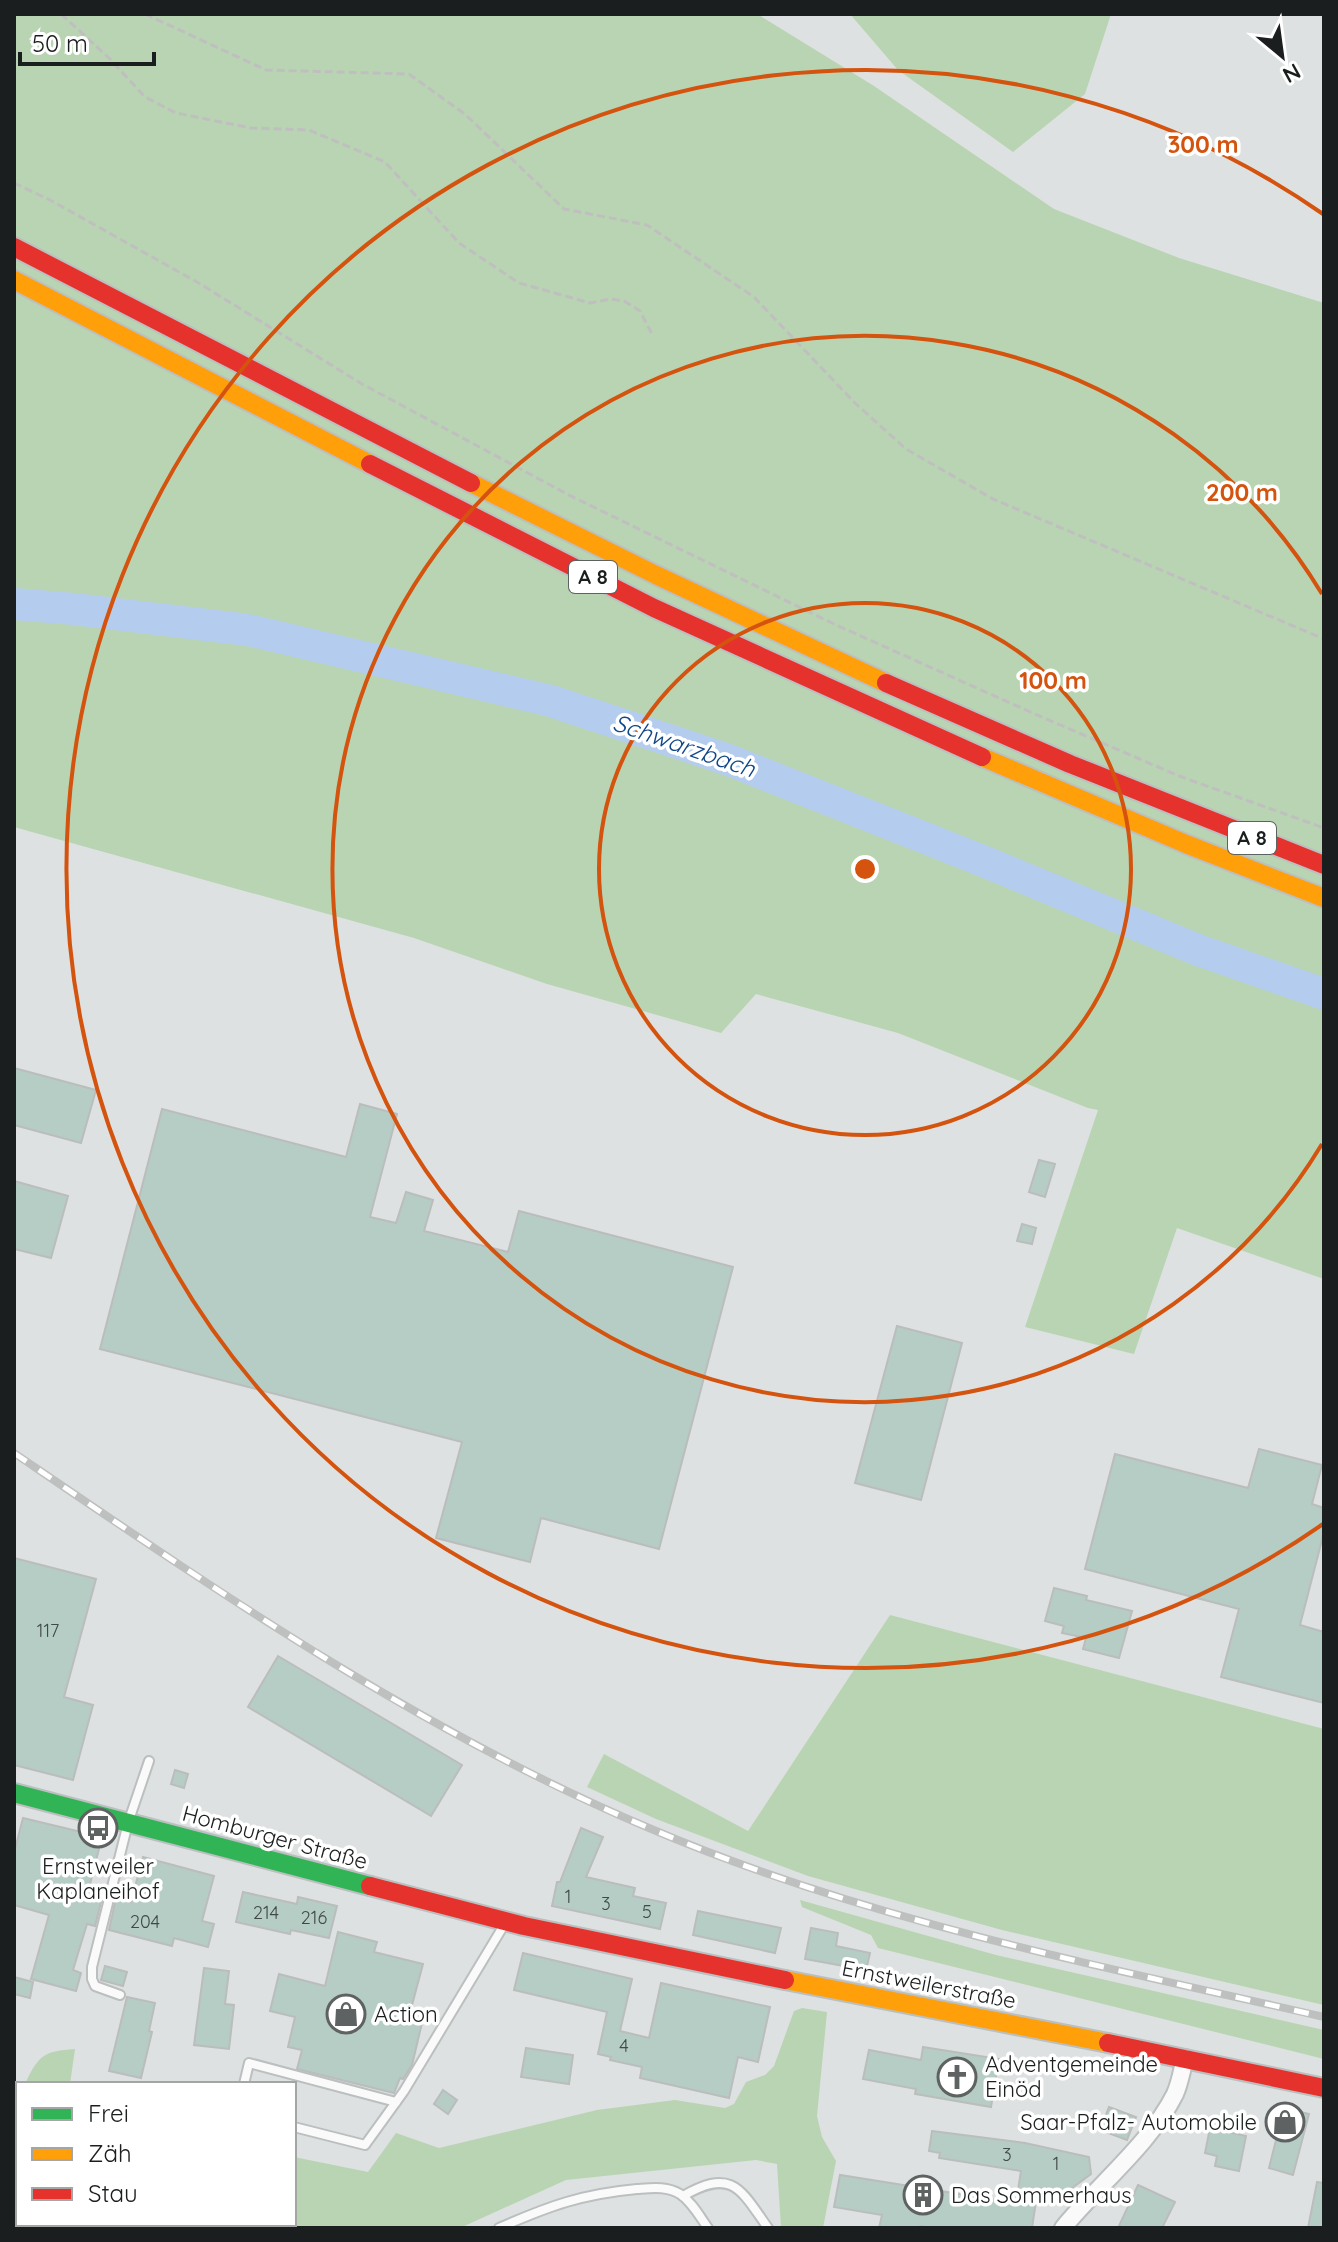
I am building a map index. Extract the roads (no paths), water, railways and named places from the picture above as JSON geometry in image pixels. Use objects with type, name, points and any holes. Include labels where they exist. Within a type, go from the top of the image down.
[{"type":"main road","name":"A 8","points":[[14,247],[339,416],[712,602],[941,709],[1199,818],[1324,865]]},
{"type":"main road","name":"A 8","points":[[14,280],[654,608],[930,735],[1186,844],[1324,898]]},
{"type":"main road","name":"Homburger Straße","points":[[14,1793],[515,1924]]},
{"type":"main road","name":"Ernstweilerstraße","points":[[515,1924],[1324,2088]]},
{"type":"street","points":[[1063,2228],[1145,2138],[1168,2107],[1177,2090],[1185,2058]]},
{"type":"lane","points":[[120,1995],[95,1986],[92,1967],[128,1823],[149,1761]]},
{"type":"lane","points":[[296,2128],[365,2145],[515,1924]]},
{"type":"lane","points":[[244,2082],[249,2063],[396,2102]]},
{"type":"lane","points":[[683,2196],[702,2185],[719,2181],[732,2185],[741,2191],[768,2228]]},
{"type":"lane","points":[[499,2228],[586,2195],[659,2188],[683,2196],[708,2228]]},
{"type":"waterway","name":"Schwarzbach","points":[[14,604],[248,630],[551,701],[726,759],[1198,950],[1324,994]]},
{"type":"railway","points":[[14,1453],[244,1607],[401,1704],[565,1790],[649,1828],[730,1860],[897,1915],[1067,1959],[1324,2017]]},
{"type":"place","name":"Ernstweiler Kaplaneihof","points":[[98,1828]]},
{"type":"place","name":"Action","points":[[346,2014]]},
{"type":"place","name":"Adventgemeinde Einöd","points":[[957,2077]]},
{"type":"place","name":"Saar-Pfalz- Automobile","points":[[1285,2122]]},
{"type":"place","name":"Das Sommerhaus","points":[[923,2195]]}]
